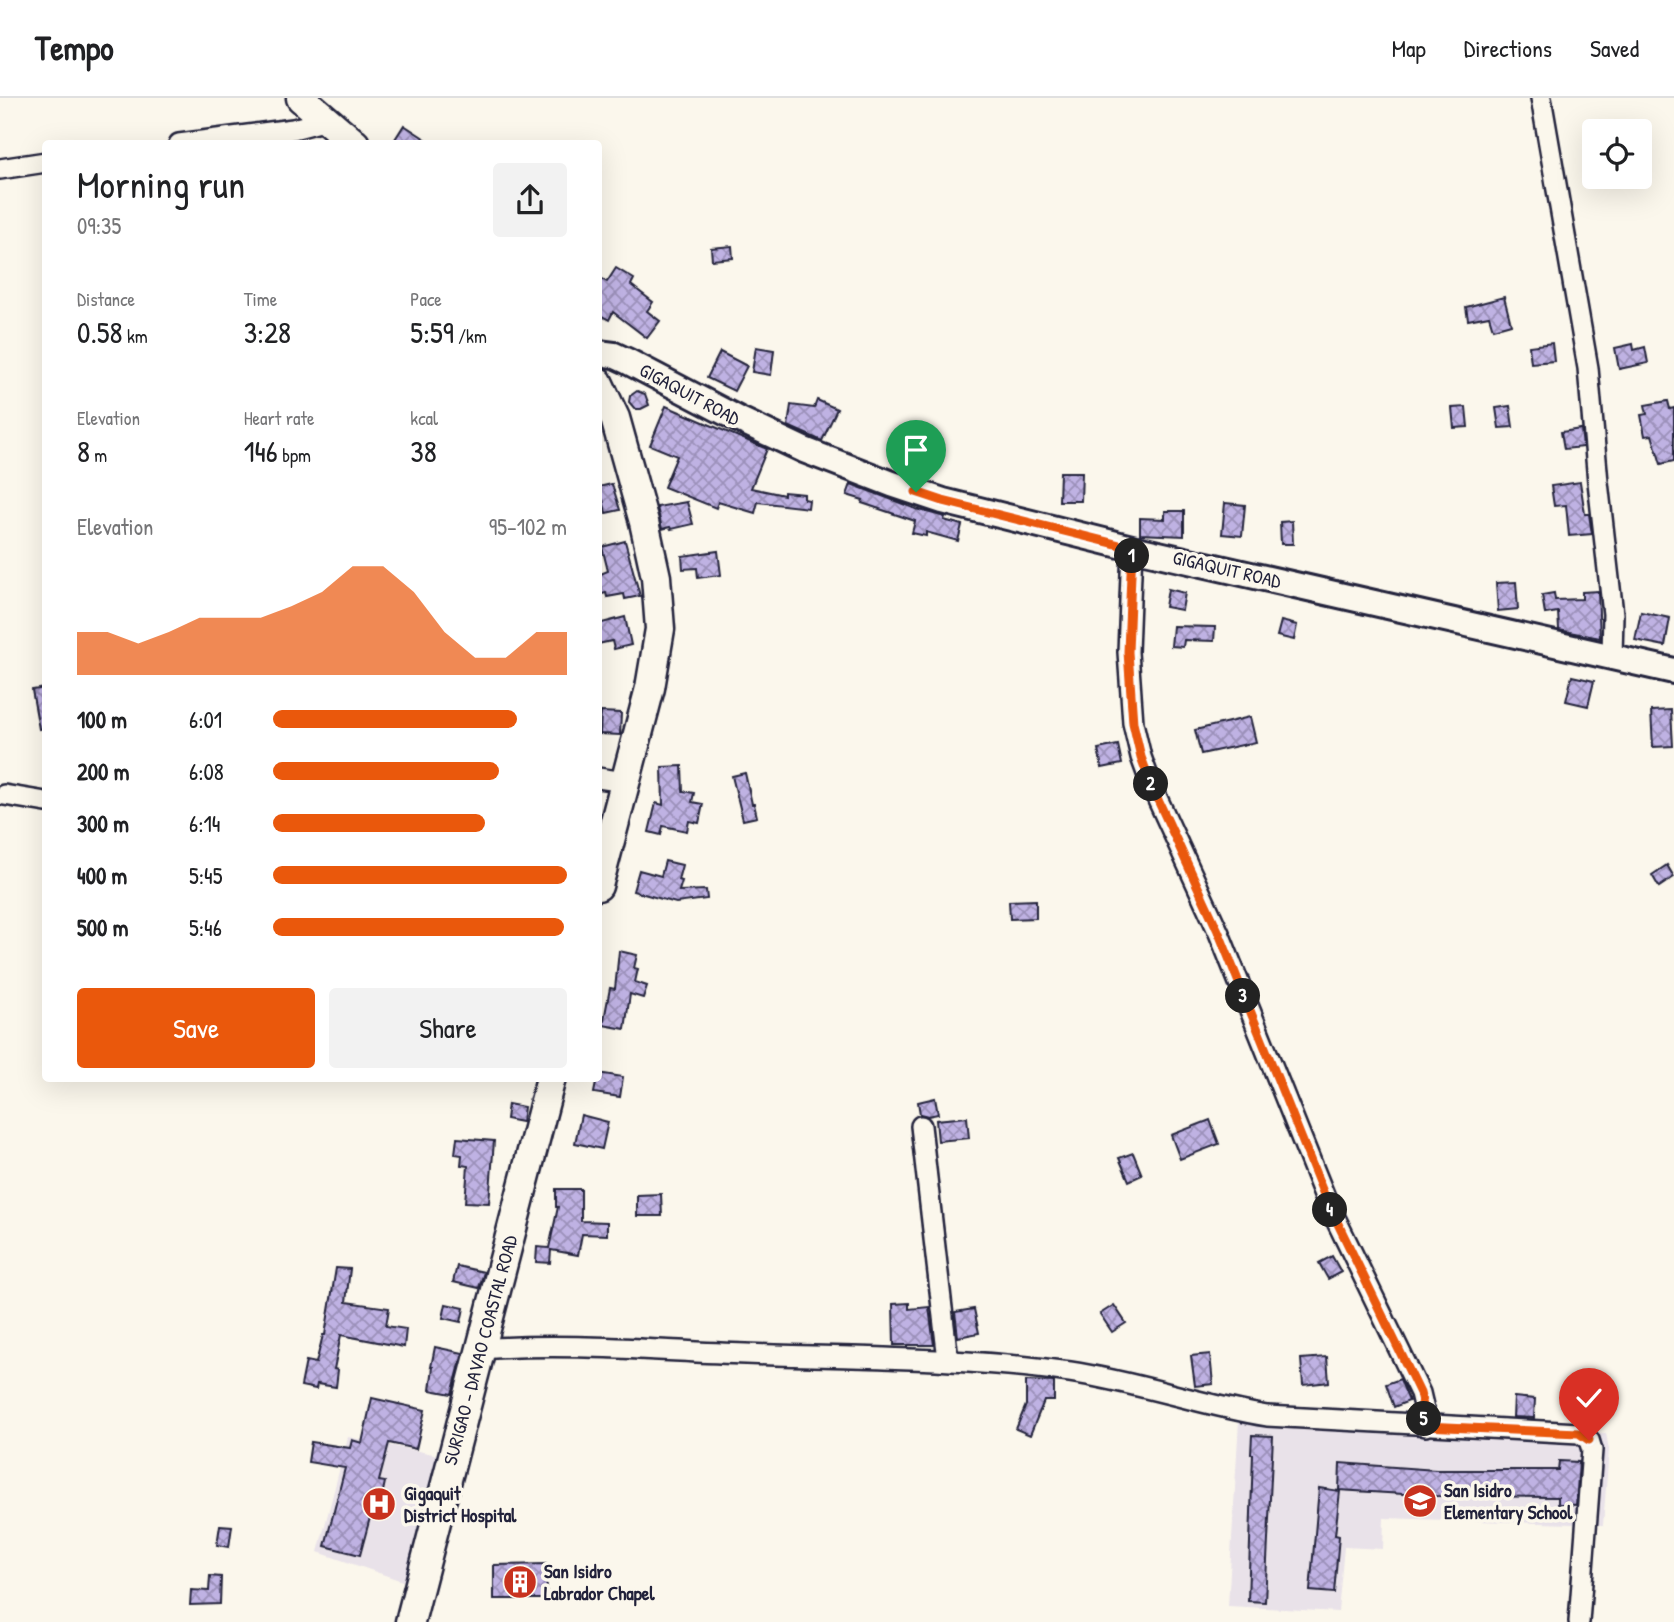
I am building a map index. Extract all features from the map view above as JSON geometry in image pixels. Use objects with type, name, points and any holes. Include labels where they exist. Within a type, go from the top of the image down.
[{"type":"highway","points":[[301,98],[350,140]]},
{"type":"highway","points":[[602,390],[615,418],[633,476],[651,550],[660,629],[657,659],[612,780],[602,856]]},
{"type":"highway","name":"SURIGAO - DAVAO COASTAL ROAD","points":[[410,1622],[550,1082]]},
{"type":"main road","name":"GIGAQUIT ROAD","points":[[602,353],[627,361],[780,439],[892,484],[943,501],[1132,548],[1674,671]]},
{"type":"street","points":[[1541,98],[1588,368],[1613,614],[1612,657]]},
{"type":"street","points":[[208,140],[293,128],[327,120]]},
{"type":"street","points":[[0,169],[42,163]]},
{"type":"street","points":[[1132,548],[1128,652],[1133,723],[1141,757],[1219,933],[1320,1186],[1420,1393],[1425,1426]]},
{"type":"street","points":[[4,795],[42,801]]},
{"type":"street","points":[[921,1126],[948,1360]]},
{"type":"street","points":[[481,1349],[557,1346],[948,1360],[1025,1366],[1106,1378],[1236,1411],[1267,1416],[1579,1433],[1589,1440],[1591,1450],[1580,1622]]},
{"type":"shaded area","name":"San Isidro Elementary School","points":[[1239,1420],[1606,1433],[1609,1450],[1603,1525],[1384,1518],[1383,1549],[1344,1547],[1338,1612],[1228,1606]]},
{"type":"shaded area","name":"Gigaquit District Hospital","points":[[348,1437],[438,1455],[408,1583],[318,1552]]},
{"type":"building","points":[[404,125],[427,140],[395,140]]},
{"type":"building","points":[[732,246],[733,258],[712,260],[711,248]]},
{"type":"building","points":[[616,268],[634,279],[631,285],[653,302],[647,311],[660,321],[647,338],[613,312],[609,320],[602,316],[602,279],[607,282]]},
{"type":"building","points":[[1504,297],[1511,324],[1493,329],[1489,316],[1468,320],[1466,307]]},
{"type":"building","points":[[1552,343],[1554,361],[1531,363],[1529,346]]},
{"type":"building","points":[[1633,344],[1634,350],[1645,347],[1648,363],[1619,369],[1615,348]]},
{"type":"building","points":[[756,347],[774,350],[771,375],[752,372]]},
{"type":"building","points":[[720,352],[747,366],[734,391],[707,378]]},
{"type":"building","points":[[637,391],[645,394],[649,405],[641,409],[635,409],[629,402],[630,396]]},
{"type":"building","points":[[817,400],[837,409],[822,441],[788,426],[791,405],[814,408]]},
{"type":"building","points":[[1668,401],[1670,409],[1674,408],[1674,461],[1661,464],[1652,435],[1645,436],[1641,415],[1647,414],[1645,405]]},
{"type":"building","points":[[666,406],[767,449],[751,488],[784,495],[784,492],[804,494],[804,499],[809,500],[808,508],[758,502],[755,513],[718,502],[716,508],[664,487],[677,456],[650,445]]},
{"type":"building","points":[[1510,406],[1513,427],[1499,428],[1496,408]]},
{"type":"building","points":[[1466,407],[1468,427],[1454,428],[1452,408]]},
{"type":"building","points":[[1581,429],[1583,447],[1564,449],[1561,432]]},
{"type":"building","points":[[1060,472],[1082,472],[1081,501],[1059,501]]},
{"type":"building","points":[[1580,482],[1585,514],[1589,514],[1592,534],[1569,536],[1566,505],[1554,506],[1551,486]]},
{"type":"building","points":[[612,484],[620,510],[606,513],[602,486]]},
{"type":"building","points":[[851,484],[962,525],[958,541],[926,532],[926,536],[912,533],[915,521],[862,503],[863,500],[847,495]]},
{"type":"building","points":[[687,502],[693,524],[662,529],[657,507]]},
{"type":"building","points":[[1225,503],[1245,505],[1242,536],[1222,534]]},
{"type":"building","points":[[1165,511],[1184,511],[1184,536],[1140,534],[1140,518],[1165,519]]},
{"type":"building","points":[[1292,521],[1293,544],[1281,544],[1280,522]]},
{"type":"building","points":[[625,541],[640,596],[625,599],[624,594],[607,597],[606,593],[602,594],[602,573],[608,571],[602,547]]},
{"type":"building","points":[[718,551],[721,575],[698,578],[697,568],[683,569],[682,556]]},
{"type":"building","points":[[1516,582],[1518,609],[1498,611],[1496,583]]},
{"type":"building","points":[[1168,589],[1185,593],[1182,610],[1165,607]]},
{"type":"building","points":[[1598,591],[1600,638],[1559,630],[1558,612],[1545,614],[1542,595],[1554,593],[1555,600],[1582,599],[1582,592]]},
{"type":"building","points":[[1641,612],[1670,618],[1665,646],[1635,640]]},
{"type":"building","points":[[625,617],[631,645],[614,649],[612,641],[602,643],[602,623]]},
{"type":"building","points":[[1281,621],[1297,625],[1294,640],[1277,636]]},
{"type":"building","points":[[1173,626],[1215,627],[1214,641],[1184,640],[1183,647],[1171,646]]},
{"type":"building","points":[[1572,676],[1594,681],[1588,706],[1566,701]]},
{"type":"building","points":[[42,689],[42,729],[39,729],[32,690]]},
{"type":"building","points":[[1671,710],[1673,746],[1653,747],[1651,711]]},
{"type":"building","points":[[602,712],[621,713],[620,735],[602,734]]},
{"type":"building","points":[[1250,717],[1256,742],[1201,754],[1195,730]]},
{"type":"building","points":[[1118,745],[1122,764],[1102,768],[1098,749]]},
{"type":"building","points":[[682,766],[683,791],[694,793],[692,802],[703,804],[699,823],[689,821],[687,831],[663,826],[661,835],[649,832],[656,803],[663,805],[662,767]]},
{"type":"building","points":[[745,773],[757,817],[743,820],[732,776]]},
{"type":"building","points":[[665,861],[682,865],[678,880],[682,881],[679,891],[706,890],[707,899],[676,903],[633,891],[639,870],[661,876]]},
{"type":"building","points":[[1667,865],[1674,877],[1659,887],[1652,875]]},
{"type":"building","points":[[1036,900],[1036,918],[1010,919],[1009,901]]},
{"type":"building","points":[[619,951],[637,955],[635,982],[647,986],[643,998],[630,994],[625,1029],[603,1025],[610,988],[615,989]]},
{"type":"building","points":[[602,1074],[623,1077],[620,1097],[594,1093],[596,1082],[602,1082]]},
{"type":"building","points":[[935,1098],[938,1114],[920,1114],[918,1102]]},
{"type":"building","points":[[508,1104],[524,1107],[522,1122],[506,1119]]},
{"type":"building","points":[[581,1115],[608,1122],[602,1149],[575,1143]]},
{"type":"building","points":[[967,1117],[969,1138],[938,1141],[936,1120]]},
{"type":"building","points":[[1210,1120],[1219,1144],[1180,1159],[1171,1135]]},
{"type":"building","points":[[457,1138],[494,1141],[489,1203],[465,1202],[468,1166],[461,1165],[462,1155],[455,1154]]},
{"type":"building","points":[[1133,1153],[1142,1175],[1129,1181],[1119,1158]]},
{"type":"building","points":[[556,1189],[581,1189],[581,1221],[607,1222],[607,1235],[582,1234],[578,1255],[551,1250],[550,1263],[536,1262],[537,1247],[549,1248],[558,1207]]},
{"type":"building","points":[[661,1194],[662,1216],[637,1216],[637,1195]]},
{"type":"building","points":[[1332,1256],[1341,1272],[1328,1279],[1319,1263]]},
{"type":"building","points":[[457,1266],[484,1272],[479,1288],[453,1282]]},
{"type":"building","points":[[336,1268],[350,1269],[346,1302],[389,1308],[386,1326],[406,1329],[404,1347],[341,1335],[334,1369],[338,1370],[336,1387],[317,1384],[316,1389],[301,1386],[306,1361],[316,1363],[325,1335]]},
{"type":"building","points":[[909,1303],[909,1309],[929,1307],[934,1345],[894,1345],[893,1304]]},
{"type":"building","points":[[446,1304],[464,1308],[461,1322],[443,1318]]},
{"type":"building","points":[[1114,1305],[1126,1323],[1112,1332],[1100,1314]]},
{"type":"building","points":[[974,1309],[979,1333],[958,1337],[955,1312]]},
{"type":"building","points":[[435,1347],[463,1353],[452,1394],[430,1390]]},
{"type":"building","points":[[1210,1354],[1213,1384],[1195,1386],[1191,1356]]},
{"type":"building","points":[[1327,1357],[1329,1382],[1303,1385],[1301,1359]]},
{"type":"building","points":[[1400,1379],[1409,1401],[1394,1407],[1386,1384]]},
{"type":"building","points":[[1026,1381],[1054,1382],[1054,1401],[1044,1401],[1030,1435],[1016,1429],[1026,1405]]},
{"type":"building","points":[[1514,1397],[1535,1399],[1534,1418],[1513,1417]]},
{"type":"building","points":[[372,1398],[425,1410],[416,1449],[389,1443],[379,1481],[385,1482],[381,1501],[375,1499],[360,1555],[325,1546],[345,1468],[308,1462],[311,1442],[350,1448],[352,1440],[362,1443]]},
{"type":"building","points":[[1252,1435],[1273,1436],[1265,1602],[1248,1601]]},
{"type":"building","points":[[1559,1461],[1579,1462],[1576,1505],[1558,1504],[1558,1497],[1436,1496],[1339,1490],[1340,1463],[1436,1470],[1558,1470]]},
{"type":"building","points":[[1319,1488],[1340,1491],[1335,1535],[1339,1536],[1334,1593],[1310,1591]]},
{"type":"building","points":[[220,1525],[232,1526],[229,1547],[217,1545]]},
{"type":"building","name":"San Isidro Labrador Chapel","points":[[546,1564],[547,1599],[494,1599],[494,1565]]},
{"type":"building","points":[[210,1576],[221,1577],[220,1604],[190,1605],[191,1590],[209,1591]]},
{"type":"place","name":"San Isidro Elementary School","points":[[1420,1501]]},
{"type":"place","name":"Gigaquit District Hospital","points":[[379,1504]]},
{"type":"place","name":"San Isidro Labrador Chapel","points":[[520,1582]]},
{"type":"route","points":[[916,492],[1132,548],[1128,652],[1133,723],[1141,757],[1219,933],[1325,1197],[1420,1393],[1425,1426],[1579,1433],[1589,1440]]}]
